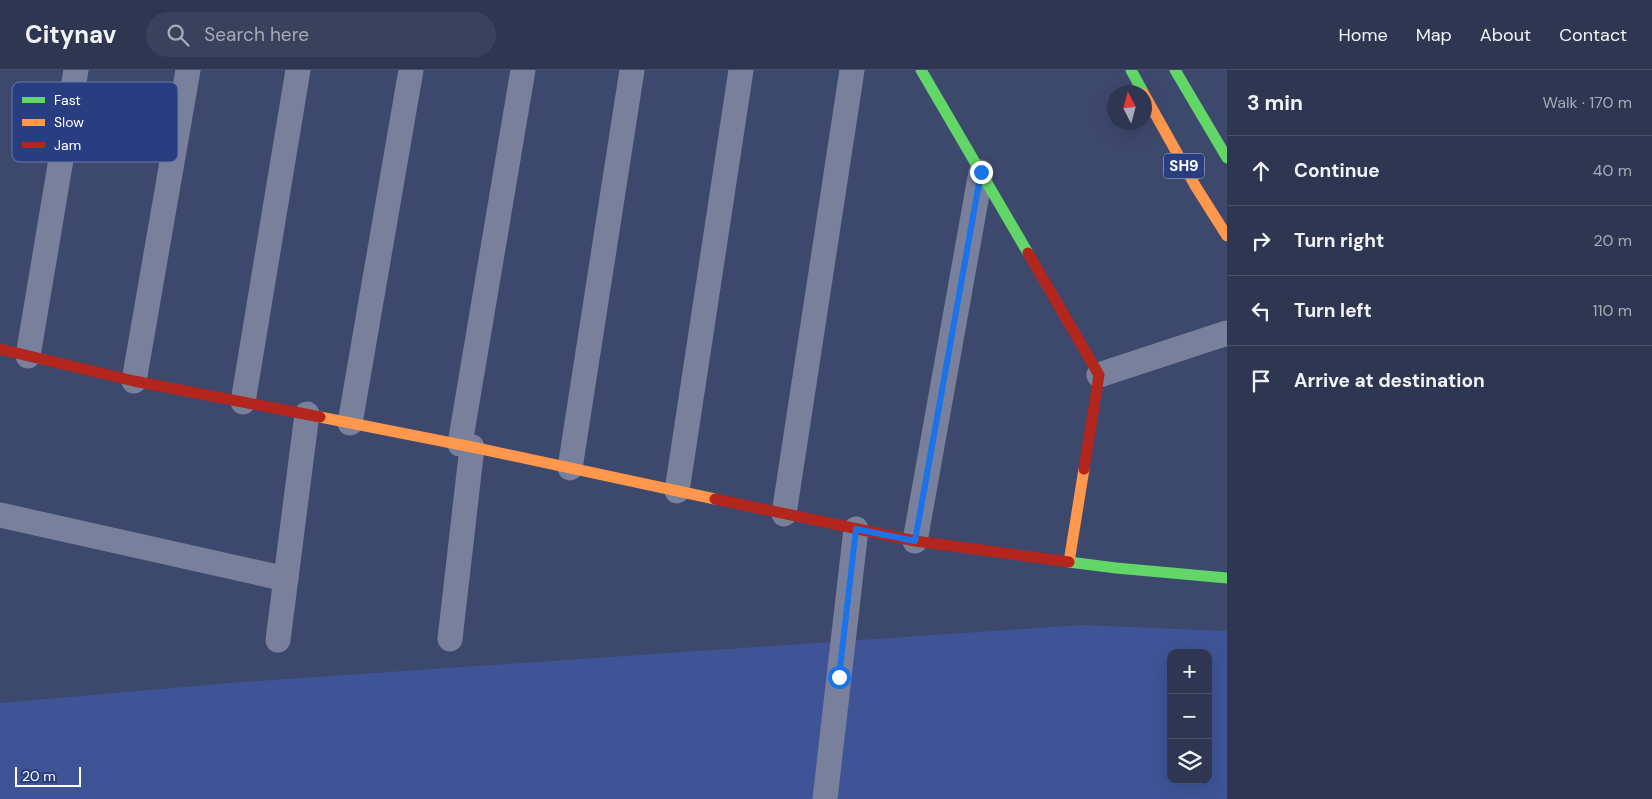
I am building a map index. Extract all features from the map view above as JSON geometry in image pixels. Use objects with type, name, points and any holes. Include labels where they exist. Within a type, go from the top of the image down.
[{"type":"street","points":[[178,128],[188,70]]},
{"type":"street","points":[[243,402],[298,70]]},
{"type":"street","points":[[350,423],[411,70]]},
{"type":"street","points":[[450,639],[466,445],[524,70]]},
{"type":"street","points":[[570,468],[632,70]]},
{"type":"street","points":[[677,491],[741,70]]},
{"type":"street","points":[[784,514],[852,70]]},
{"type":"street","points":[[921,70],[1099,375],[1069,562]]},
{"type":"street","name":"SH9","points":[[1131,70],[1139,85]]},
{"type":"street","name":"SH9","points":[[1175,70],[1227,158]]},
{"type":"street","name":"SH9","points":[[1152,107],[1196,187],[1227,236]]},
{"type":"street","points":[[28,356],[61,162]]},
{"type":"street","points":[[134,381],[172,162]]},
{"type":"street","points":[[915,541],[981,172]]},
{"type":"street","points":[[1099,375],[1227,333]]},
{"type":"street","points":[[0,350],[134,381],[466,445],[915,541],[1069,562],[1227,578]]},
{"type":"street","points":[[278,640],[307,414]]},
{"type":"street","points":[[0,515],[286,579]]},
{"type":"street","points":[[825,799],[856,529]]},
{"type":"shaded area","points":[[1081,625],[1227,631],[1227,799],[0,799],[0,703],[242,682]]},
{"type":"traffic: fast","points":[[921,70],[1028,253]]},
{"type":"traffic: fast","points":[[1131,70],[1139,85]]},
{"type":"traffic: fast","points":[[1175,70],[1227,158]]},
{"type":"traffic: fast","points":[[1069,562],[1227,578]]},
{"type":"traffic: slow","points":[[1152,108],[1196,187],[1227,236]]},
{"type":"traffic: slow","points":[[320,417],[472,447],[715,499]]},
{"type":"traffic: slow","points":[[1069,562],[1084,469]]},
{"type":"traffic: jam","points":[[1028,253],[1099,375],[1084,469]]},
{"type":"traffic: jam","points":[[0,349],[134,381],[320,417]]},
{"type":"traffic: jam","points":[[715,499],[915,541],[1069,562]]},
{"type":"route","points":[[839,677],[856,529],[915,541],[981,172]]}]
